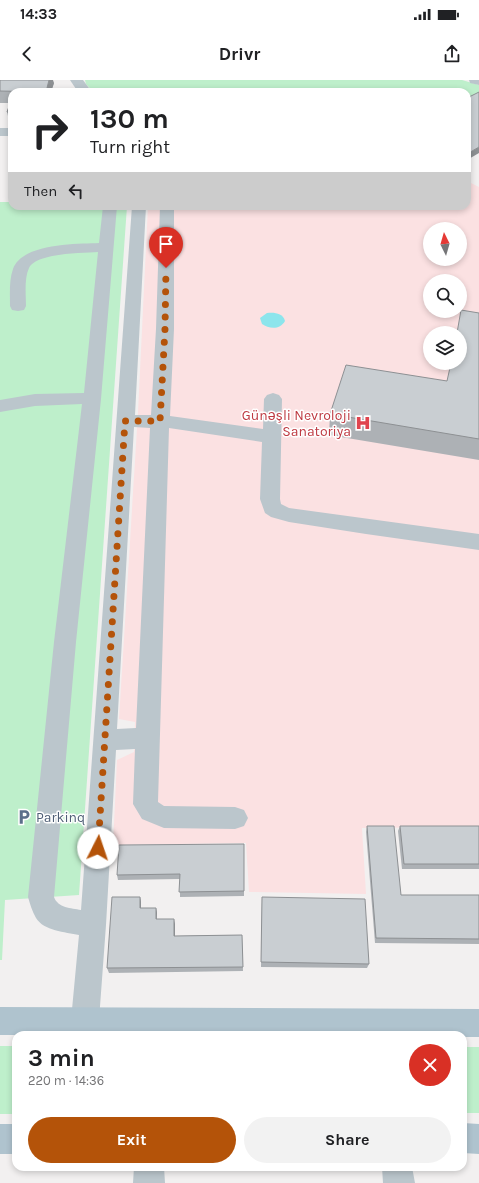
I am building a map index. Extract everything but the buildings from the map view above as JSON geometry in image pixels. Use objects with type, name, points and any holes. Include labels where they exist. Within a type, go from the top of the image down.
[{"type":"main road","points":[[0,1021],[85,1028],[479,1022]]},
{"type":"main road","points":[[467,1138],[479,1139]]},
{"type":"main road","points":[[0,1139],[12,1139]]},
{"type":"street","points":[[93,925],[57,918],[46,910],[41,897],[65,642],[92,399],[110,210]]},
{"type":"street","points":[[85,1028],[93,925],[139,210]]},
{"type":"street","points":[[167,210],[165,329],[145,804],[149,811],[156,816],[235,818]]},
{"type":"street","points":[[18,306],[21,266],[26,261],[36,255],[66,250],[106,248]]},
{"type":"street","points":[[0,406],[31,399],[61,397],[92,399]]},
{"type":"street","points":[[273,399],[270,499],[272,508],[278,512],[289,515],[479,542]]},
{"type":"street","points":[[125,421],[176,422],[271,436]]},
{"type":"street","points":[[105,740],[148,738]]},
{"type":"street","points":[[148,1183],[149,1171]]},
{"type":"street","points":[[398,1171],[399,1183]]},
{"type":"shaded area","points":[[471,183],[479,187],[479,827],[362,828],[366,894],[249,892],[246,843],[113,845],[117,760],[134,752],[135,722],[119,719],[138,412],[148,210],[471,210]]},
{"type":"green space","points":[[85,80],[462,80],[479,85],[479,93],[471,97],[471,88],[90,88]]},
{"type":"green space","points":[[0,202],[8,202],[8,210],[127,210],[79,895],[5,900],[2,960],[0,960]]},
{"type":"green space","points":[[0,1046],[12,1046],[12,1114],[0,1114]]},
{"type":"green space","points":[[467,1047],[479,1047],[479,1113],[467,1113]]},
{"type":"water","points":[[267,313],[275,313],[280,315],[285,321],[280,326],[274,328],[265,326],[262,324],[260,318]]},
{"type":"place","name":"Günəşli Nevroloji Sanatoriya","points":[[363,423]]},
{"type":"place","name":"Parkinq","points":[[24,817]]},
{"type":"route","points":[[98,848],[125,421],[160,421],[165,329],[166,268]]}]
